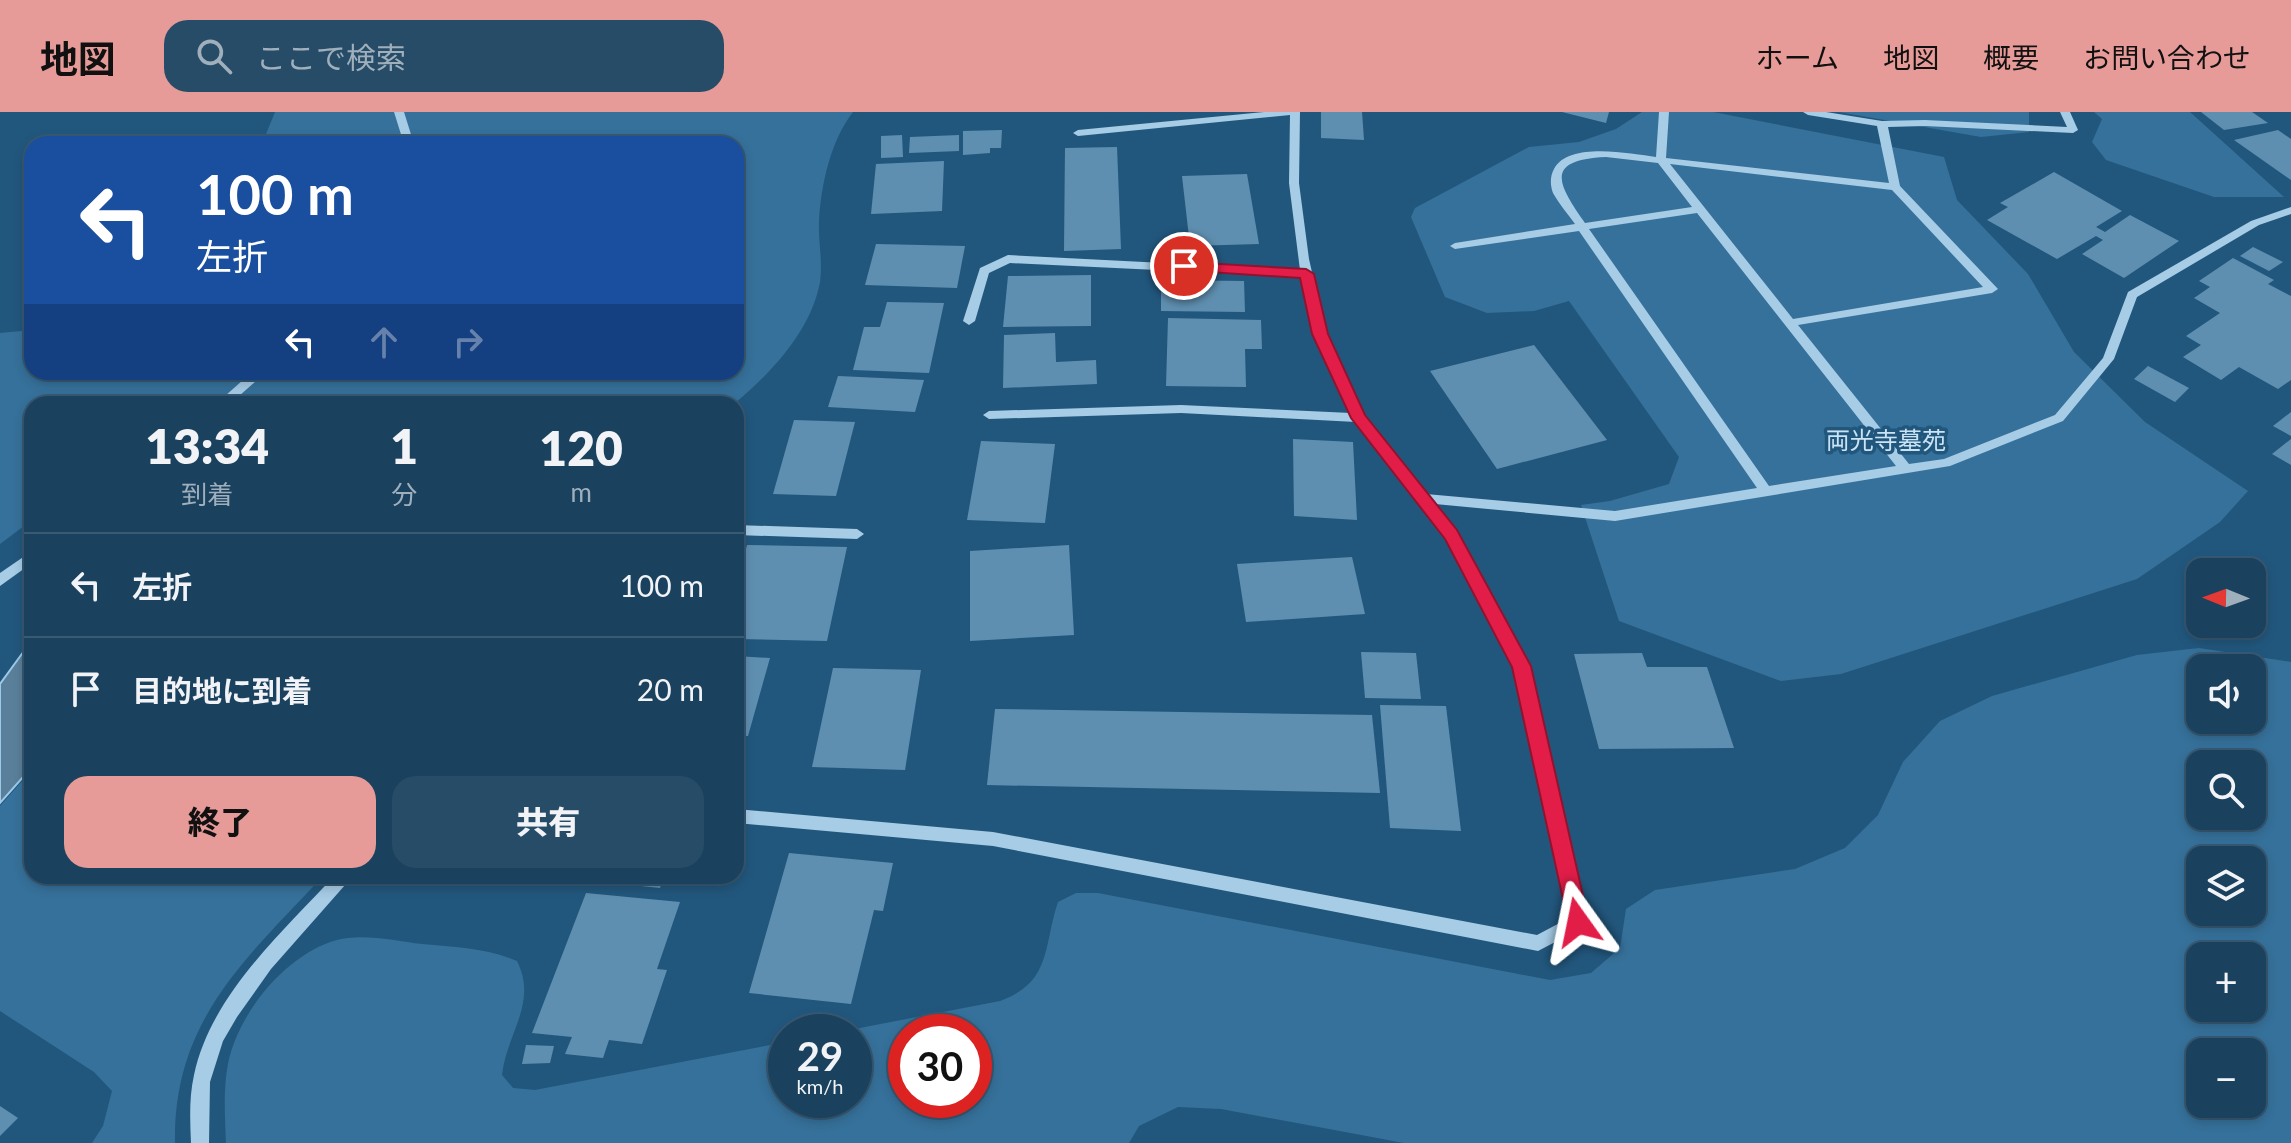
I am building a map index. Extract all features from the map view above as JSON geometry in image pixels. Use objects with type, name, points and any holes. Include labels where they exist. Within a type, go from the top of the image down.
[{"type":"street","points":[[399,112],[406,136]]},
{"type":"street","points":[[744,817],[993,839],[1538,943],[1578,922],[1521,666],[1451,534],[1359,418],[1320,334],[1306,274],[1294,183],[1295,112],[1078,133]]},
{"type":"street","points":[[1664,112],[1661,160],[1906,470]]},
{"type":"street","points":[[1808,112],[1882,124],[2073,130],[2065,112]]},
{"type":"street","points":[[1789,323],[1992,289],[1895,187],[1882,124]]},
{"type":"street","points":[[1767,493],[1558,192],[1554,180],[1558,168],[1569,159],[1586,155],[1661,160],[1895,187]]},
{"type":"street","points":[[1455,246],[1699,209]]},
{"type":"street","points":[[1422,498],[1615,516],[1906,470],[1968,455],[2059,418],[2108,359],[2132,295],[2255,223],[2291,210]]},
{"type":"street","points":[[969,321],[984,271],[1008,259],[1306,274]]},
{"type":"street","points":[[232,396],[250,380]]},
{"type":"street","points":[[989,415],[1181,409],[1359,418]]},
{"type":"street","points":[[744,530],[857,534]]},
{"type":"street","points":[[0,581],[24,562]]},
{"type":"street","points":[[200,1143],[205,1065],[225,1017],[259,972],[338,884]]},
{"type":"green space","points":[[275,112],[853,112],[833,149],[822,192],[819,221],[821,274],[815,300],[788,350],[743,396],[24,396],[24,526],[0,544],[0,333],[24,331],[24,380],[744,380],[744,136],[265,136]]},
{"type":"green space","name":"両光寺墓苑","points":[[1642,112],[1713,112],[1944,157],[1957,200],[2028,274],[2074,352],[2145,422],[2248,491],[2220,522],[2137,579],[1841,674],[1781,681],[1619,621],[1581,505],[1610,501],[1669,484],[1679,457],[1569,301],[1534,311],[1487,313],[1445,297],[1411,217],[1415,208],[1529,147],[1579,142],[1616,129]]},
{"type":"green space","points":[[1839,112],[2029,112],[2029,132],[1981,137]]},
{"type":"green space","points":[[2094,112],[2190,112],[2284,197],[2214,197],[2106,160],[2092,142],[2102,119]]},
{"type":"green space","points":[[2199,648],[2238,654],[2186,654],[2186,734],[2266,734],[2266,658],[2291,662],[2291,1143],[1404,1143],[1221,1109],[1178,1107],[1139,1126],[1129,1143],[226,1143],[226,1074],[233,1045],[253,1006],[267,988],[300,958],[318,947],[347,938],[379,938],[471,949],[517,961],[523,976],[523,1004],[502,1075],[513,1088],[535,1090],[768,1045],[768,1118],[872,1118],[872,1026],[888,1023],[888,1118],[992,1118],[992,1014],[932,1014],[1000,1001],[1029,984],[1043,961],[1058,902],[1076,893],[1098,893],[1550,980],[1591,973],[1620,948],[1626,909],[1655,890],[1795,869],[1845,848],[1878,815],[1903,762],[1940,721],[1992,696],[2137,655]]},
{"type":"green space","points":[[24,779],[24,884],[315,884],[242,965],[219,994],[201,1026],[186,1061],[178,1100],[175,1143],[92,1143],[103,1126],[112,1091],[94,1072],[0,1011],[0,806]]},
{"type":"shaded area","points":[[24,651],[24,776],[0,803],[0,684]]},
{"type":"building","points":[[1321,112],[1362,112],[1364,140],[1321,138]]},
{"type":"building","points":[[1562,112],[1609,112],[1606,123]]},
{"type":"building","points":[[2201,112],[2252,112],[2268,123],[2224,130]]},
{"type":"building","points":[[1002,130],[1001,148],[990,148],[990,153],[963,155],[963,131]]},
{"type":"building","points":[[2278,130],[2291,139],[2291,180],[2234,140]]},
{"type":"building","points":[[902,135],[903,157],[881,158],[881,136]]},
{"type":"building","points":[[959,135],[959,151],[909,153],[910,137]]},
{"type":"building","points":[[1117,147],[1121,249],[1064,251],[1065,148]]},
{"type":"building","points":[[944,161],[942,211],[871,214],[876,164]]},
{"type":"building","points":[[2054,172],[2122,211],[2096,227],[2105,232],[2130,215],[2179,241],[2124,278],[2082,254],[2103,240],[2096,236],[2057,259],[1987,220],[2008,207],[2000,203]]},
{"type":"building","points":[[1247,174],[1259,244],[1190,246],[1182,176]]},
{"type":"building","points":[[876,244],[965,246],[957,288],[865,285]]},
{"type":"building","points":[[2253,247],[2283,262],[2269,271],[2240,256]]},
{"type":"building","points":[[2233,258],[2274,280],[2268,284],[2291,296],[2291,380],[2278,389],[2239,367],[2221,380],[2183,357],[2201,345],[2186,336],[2220,313],[2194,298],[2210,287],[2199,281]]},
{"type":"building","points":[[1091,275],[1091,326],[1003,327],[1008,276]]},
{"type":"building","points":[[1161,280],[1244,281],[1245,312],[1161,311]]},
{"type":"building","points":[[887,302],[944,303],[929,373],[853,370],[864,327],[880,327]]},
{"type":"building","points":[[1168,318],[1261,320],[1262,349],[1245,349],[1246,387],[1166,386]]},
{"type":"building","points":[[1055,333],[1056,362],[1096,360],[1097,384],[1003,388],[1004,335]]},
{"type":"building","points":[[1534,345],[1607,440],[1497,469],[1430,371]]},
{"type":"building","points":[[2148,366],[2189,388],[2175,402],[2134,379]]},
{"type":"building","points":[[838,376],[924,380],[915,412],[828,407]]},
{"type":"building","points":[[2291,412],[2291,436],[2273,426]]},
{"type":"building","points":[[794,420],[855,422],[836,496],[773,494]]},
{"type":"building","points":[[1293,439],[1353,442],[1357,520],[1294,516]]},
{"type":"building","points":[[2291,439],[2291,465],[2272,454]]},
{"type":"building","points":[[981,441],[1055,444],[1045,523],[967,520]]},
{"type":"building","points":[[747,545],[847,547],[827,641],[744,639],[744,556]]},
{"type":"building","points":[[1069,545],[1074,635],[970,641],[970,551]]},
{"type":"building","points":[[1352,557],[1365,614],[1246,622],[1237,564]]},
{"type":"building","points":[[1361,652],[1416,653],[1421,699],[1365,698]]},
{"type":"building","points":[[1642,653],[1647,667],[1707,667],[1734,748],[1599,749],[1574,654]]},
{"type":"building","points":[[744,656],[770,658],[748,736],[744,736]]},
{"type":"building","points":[[833,668],[921,670],[905,770],[812,767]]},
{"type":"building","points":[[1380,705],[1446,706],[1461,831],[1390,828]]},
{"type":"building","points":[[995,709],[1372,715],[1380,793],[987,785]]},
{"type":"building","points":[[789,853],[893,863],[883,911],[874,910],[851,1004],[749,993]]},
{"type":"building","points":[[622,884],[661,884],[660,888]]},
{"type":"building","points":[[586,893],[680,902],[657,969],[667,970],[642,1044],[609,1040],[603,1058],[565,1054],[572,1037],[532,1033]]},
{"type":"building","points":[[526,1045],[554,1046],[550,1063],[522,1064]]},
{"type":"building","points":[[0,1106],[18,1118],[0,1136]]},
{"type":"route","points":[[1184,266],[1306,274],[1320,334],[1359,418],[1451,534],[1521,666],[1578,922]]}]
